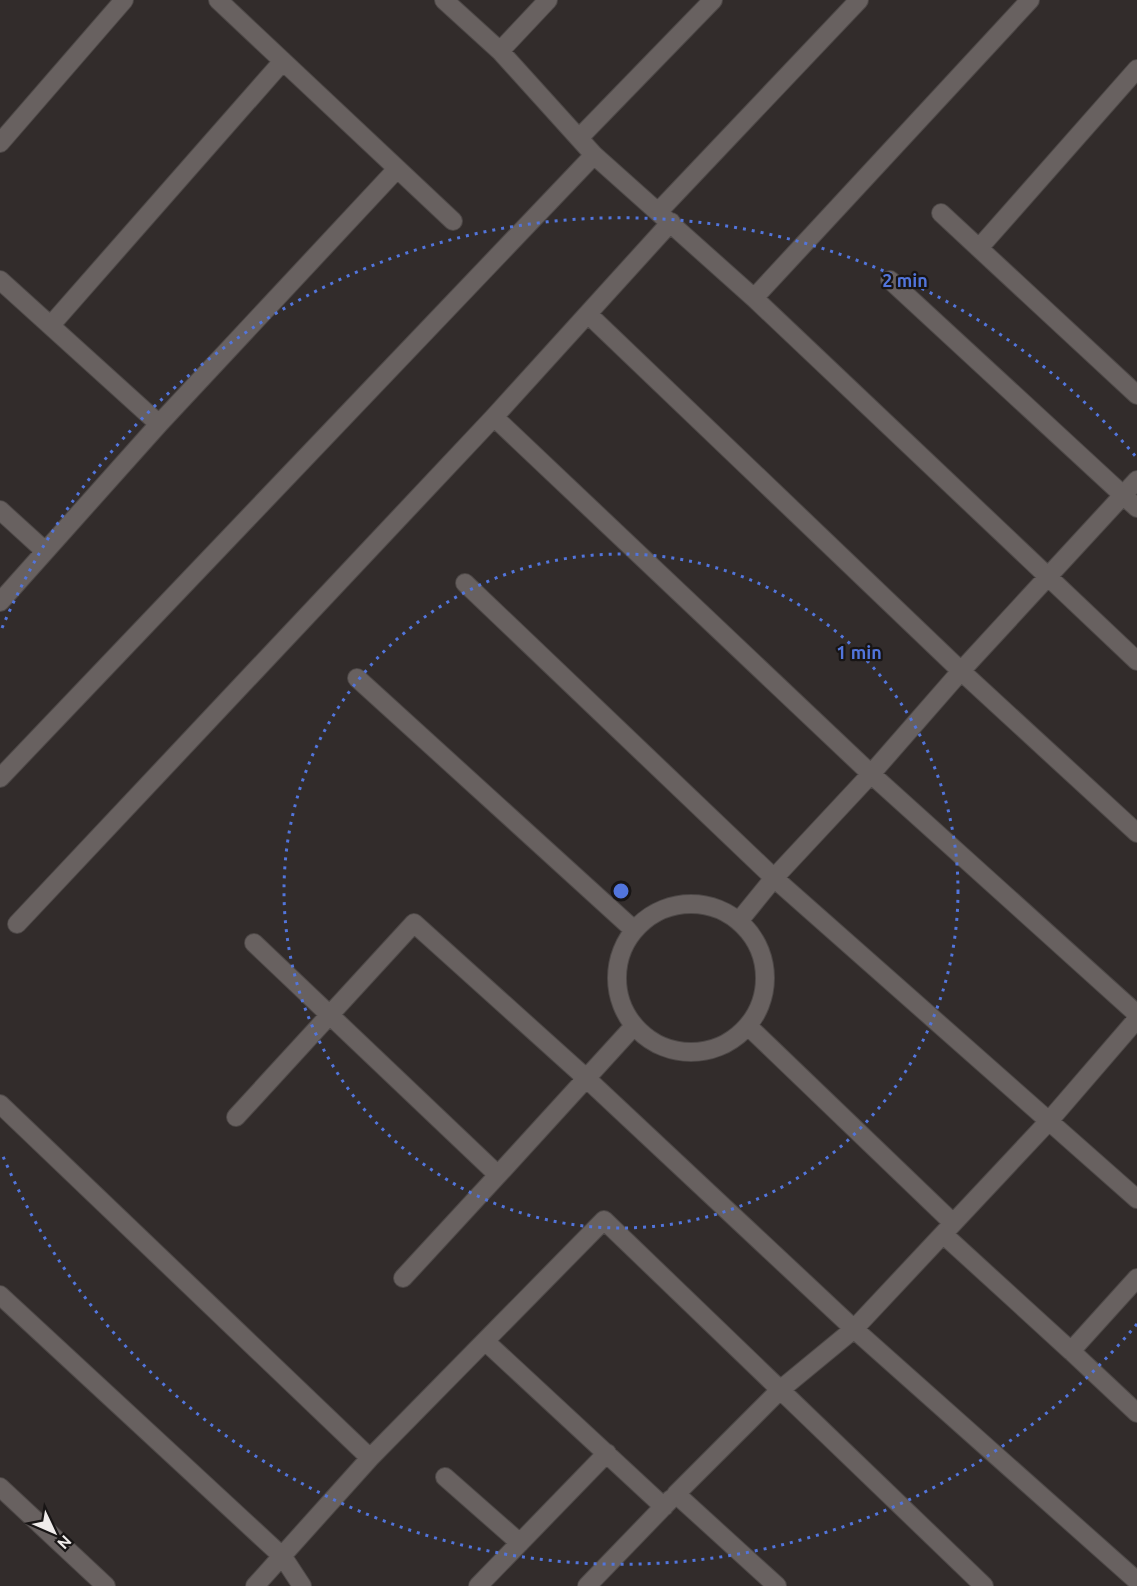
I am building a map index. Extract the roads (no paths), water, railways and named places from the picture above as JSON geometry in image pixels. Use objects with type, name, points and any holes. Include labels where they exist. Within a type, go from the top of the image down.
[{"type":"street","points":[[0,143],[124,0]]},
{"type":"street","points":[[218,0],[396,170],[453,221]]},
{"type":"street","points":[[444,0],[501,51],[594,155],[754,298],[1137,661]]},
{"type":"street","points":[[501,51],[548,0]]},
{"type":"street","points":[[579,138],[713,0]]},
{"type":"street","points":[[17,924],[589,315],[665,217],[860,0]]},
{"type":"street","points":[[754,298],[1030,0]]},
{"type":"street","points":[[51,325],[283,61]]},
{"type":"street","points":[[979,248],[1137,69]]},
{"type":"street","points":[[0,778],[594,155]]},
{"type":"street","points":[[0,602],[159,424],[396,170]]},
{"type":"street","points":[[941,213],[1137,395]]},
{"type":"street","points":[[0,280],[159,424]]},
{"type":"street","points":[[890,280],[1137,508]]},
{"type":"street","points":[[589,315],[961,672],[1137,833]]},
{"type":"street","points":[[494,417],[871,774],[1137,1017],[1048,1121],[854,1329],[780,1390],[587,1586]]},
{"type":"street","points":[[739,921],[774,878],[1137,480]]},
{"type":"street","points":[[0,510],[45,551]]},
{"type":"street","points":[[465,583],[774,878],[1137,1199]]},
{"type":"street","points":[[357,678],[634,930]]},
{"type":"street","points":[[696,903],[719,908],[739,921],[755,938],[764,960],[765,983],[760,1006],[748,1026],[728,1042],[704,1052],[678,1052],[653,1042],[634,1026],[622,1008],[617,988],[617,967],[623,947],[634,930],[652,914],[674,905],[696,903]]},
{"type":"street","points":[[237,1117],[414,923],[586,1078],[854,1329],[1137,1581]]},
{"type":"street","points":[[254,943],[498,1175]]},
{"type":"street","points":[[403,1278],[634,1026]]},
{"type":"street","points":[[748,1026],[948,1229],[1137,1413]]},
{"type":"street","points":[[0,1104],[370,1458]]},
{"type":"street","points":[[255,1586],[370,1458],[604,1220],[984,1586]]},
{"type":"street","points":[[1071,1351],[1137,1278]]},
{"type":"street","points":[[0,1295],[283,1557],[302,1586]]},
{"type":"street","points":[[485,1341],[608,1453],[777,1586]]},
{"type":"street","points":[[478,1586],[608,1453]]},
{"type":"street","points":[[445,1477],[520,1543]]},
{"type":"street","points":[[0,1488],[106,1586]]}]
